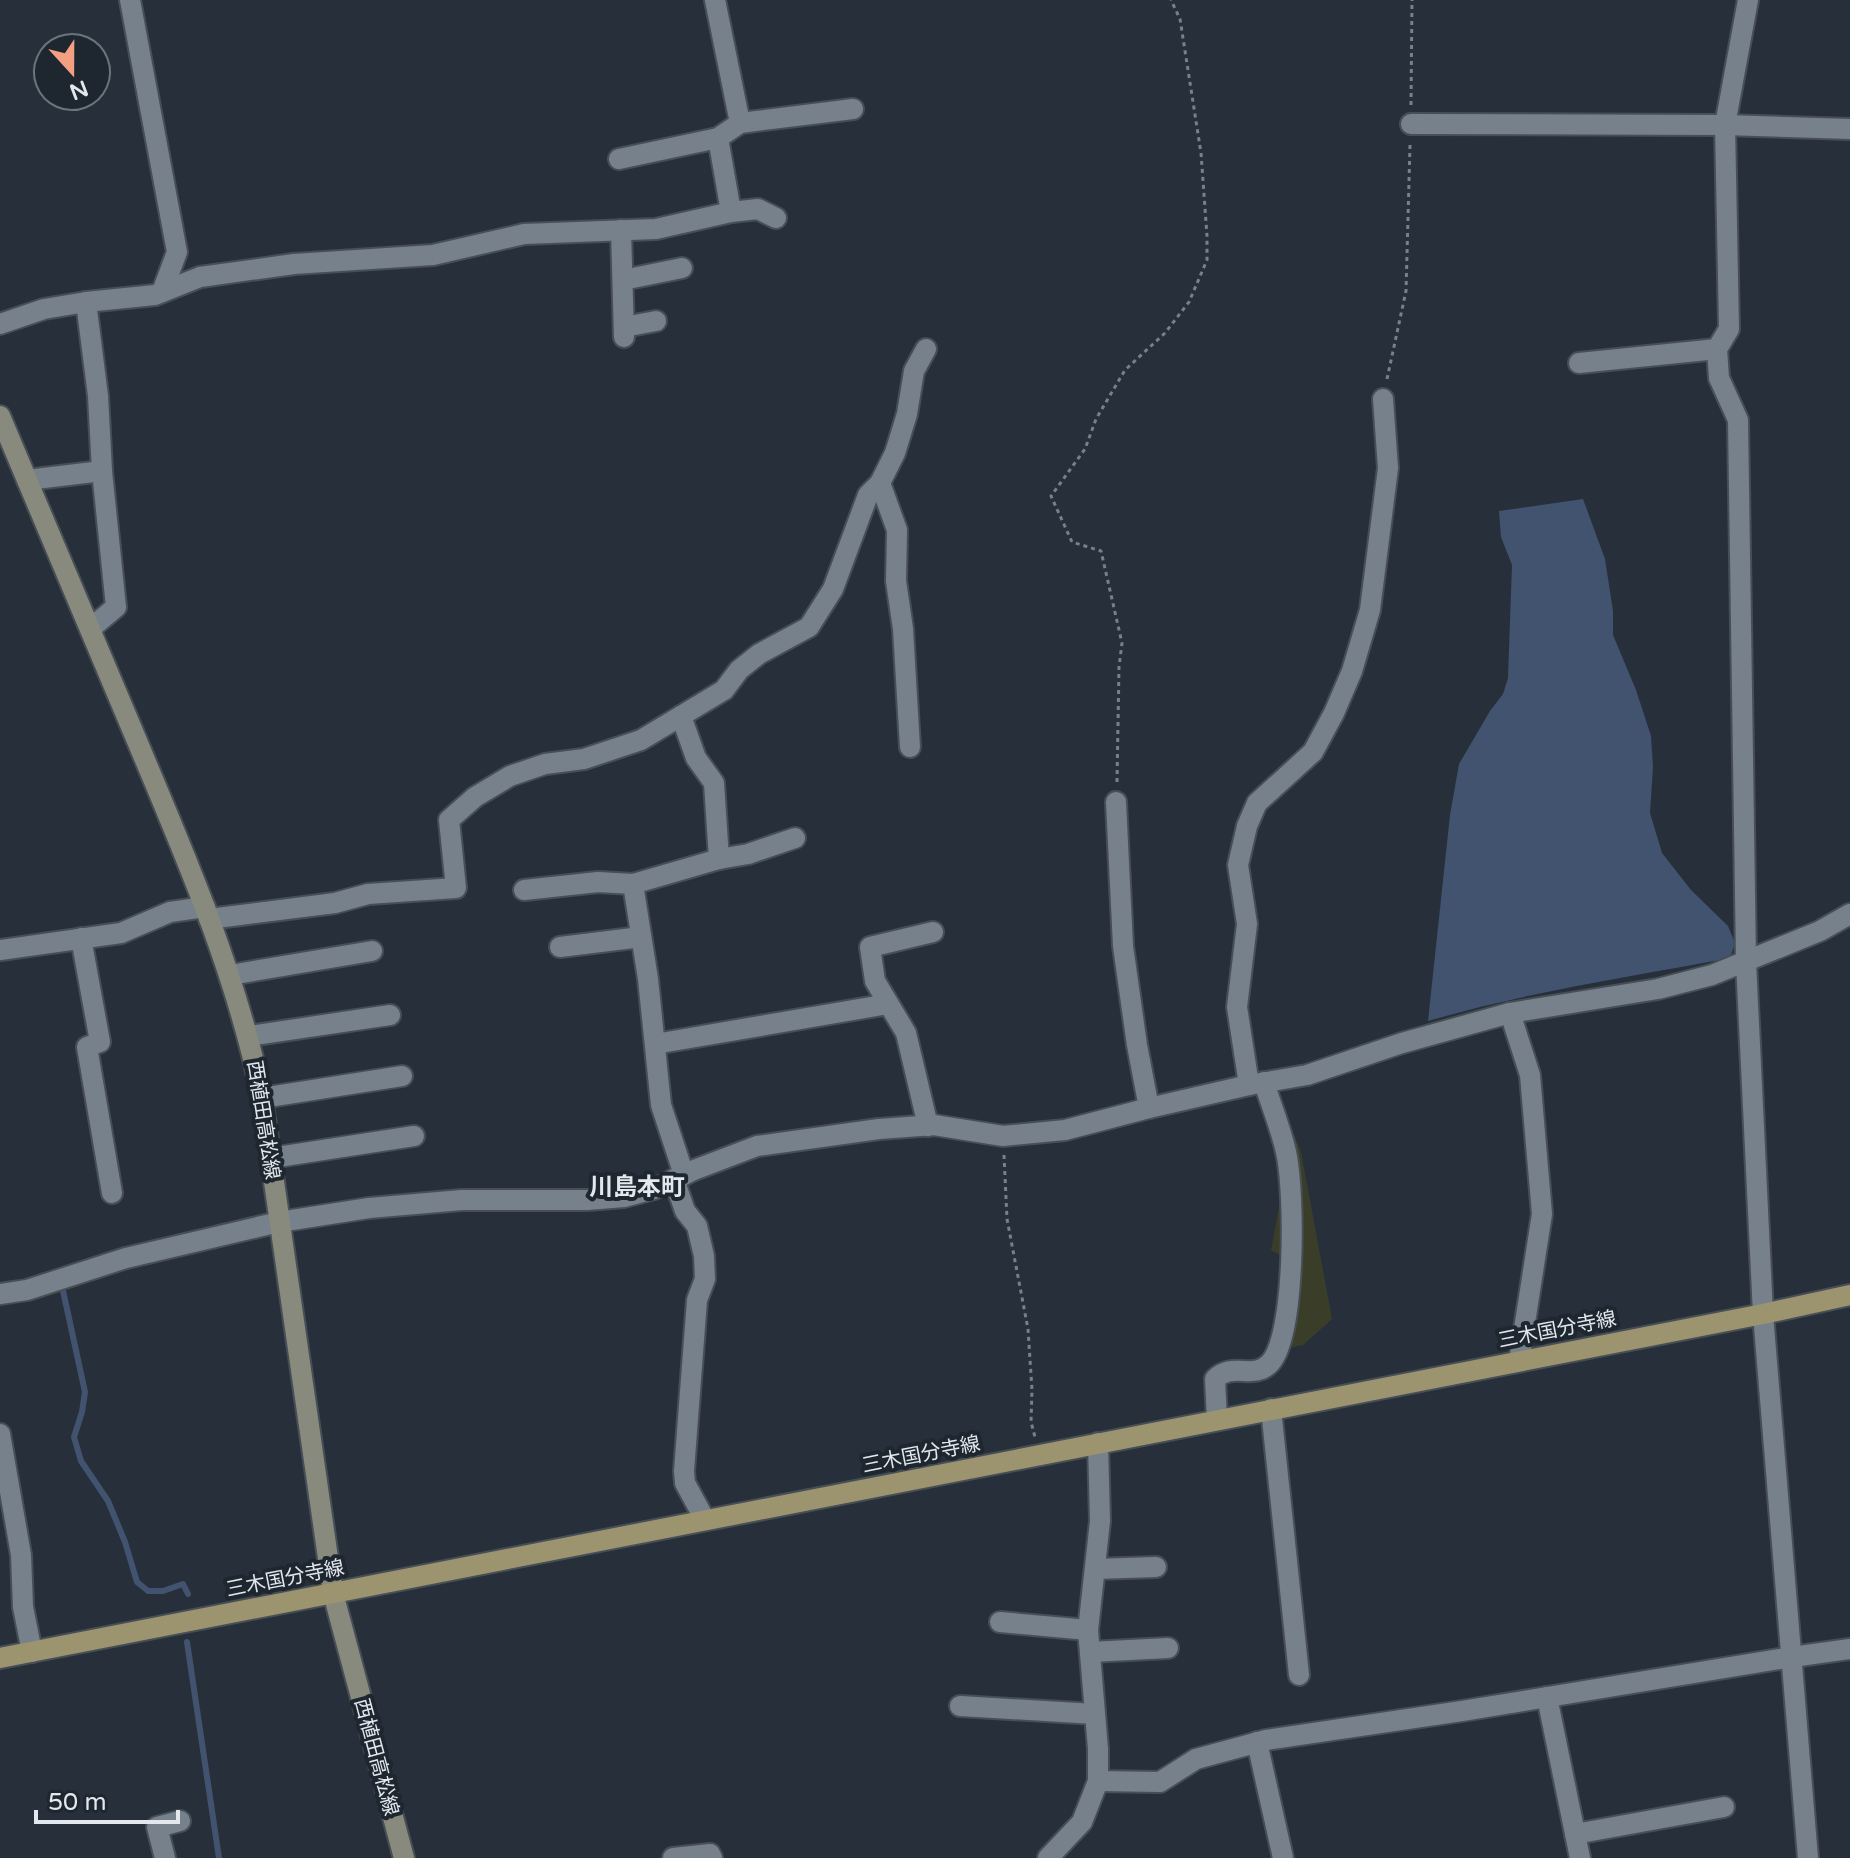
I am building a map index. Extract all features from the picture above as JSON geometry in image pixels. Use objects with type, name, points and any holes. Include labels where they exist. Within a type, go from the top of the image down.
[{"type":"main road","name":"西植田高松線","points":[[0,416],[185,856],[230,975],[249,1036],[262,1098],[333,1593],[404,1858]]},
{"type":"main road","name":"三木国分寺線","points":[[0,1658],[1850,1295]]},
{"type":"street","points":[[130,0],[177,252],[162,292]]},
{"type":"street","points":[[715,0],[740,123]]},
{"type":"street","points":[[1748,0],[1725,125],[1729,329],[1717,349],[1719,378],[1738,420],[1746,962],[1763,1314],[1808,1858]]},
{"type":"street","points":[[619,159],[718,138],[740,123],[853,109]]},
{"type":"street","points":[[1411,124],[1725,125],[1850,129]]},
{"type":"street","points":[[718,138],[731,212]]},
{"type":"street","points":[[0,324],[44,309],[155,295],[200,277],[294,264],[433,255],[524,234],[656,229],[758,209],[776,218]]},
{"type":"street","points":[[621,230],[624,332],[656,321]]},
{"type":"street","points":[[177,252],[200,277]]},
{"type":"street","points":[[623,280],[682,268]]},
{"type":"street","points":[[86,302],[98,396],[116,607],[90,629]]},
{"type":"street","points":[[0,950],[121,933],[170,912],[207,913],[335,903],[368,894],[456,888],[449,820],[475,797],[510,776],[545,764],[584,759],[641,740],[724,690],[739,670],[759,654],[809,627],[833,589],[868,495],[880,483],[895,453],[907,414],[914,371],[926,349]]},
{"type":"street","points":[[1579,363],[1717,349]]},
{"type":"street","points":[[1217,1420],[1215,1379],[1222,1372],[1254,1372],[1266,1368],[1273,1361],[1281,1343],[1288,1306],[1292,1194],[1286,1152],[1256,1084],[1237,1007],[1247,924],[1238,865],[1247,826],[1257,803],[1313,752],[1352,671],[1370,610],[1388,468],[1383,399]]},
{"type":"street","points":[[27,480],[102,471]]},
{"type":"street","points":[[880,483],[897,530],[896,581],[903,629],[910,747]]},
{"type":"street","points":[[681,716],[696,758],[714,783],[719,859]]},
{"type":"street","points":[[1116,802],[1123,946],[1149,1108]]},
{"type":"street","points":[[524,890],[598,882],[633,884],[719,859],[748,854],[795,838]]},
{"type":"street","points":[[633,884],[648,979],[661,1105],[685,1211],[697,1226],[704,1256],[705,1279],[697,1300],[684,1471],[685,1483],[705,1520]]},
{"type":"street","points":[[0,1294],[27,1290],[126,1258],[279,1222],[369,1208],[462,1200],[624,1197],[654,1189],[757,1146],[879,1129],[928,1126],[1003,1136],[1065,1130],[1149,1108],[1307,1075],[1402,1043],[1510,1013],[1658,989],[1712,975],[1820,931],[1850,914]]},
{"type":"street","points":[[928,1126],[906,1033],[875,981],[870,947],[933,932]]},
{"type":"street","points":[[560,947],[641,937]]},
{"type":"street","points":[[81,938],[100,1042],[87,1047],[112,1193]]},
{"type":"street","points":[[230,975],[372,951]]},
{"type":"street","points":[[655,1044],[888,1004]]},
{"type":"street","points":[[1510,1013],[1530,1075],[1542,1214],[1519,1361]]},
{"type":"street","points":[[249,1036],[390,1015]]},
{"type":"street","points":[[262,1098],[402,1076]]},
{"type":"street","points":[[271,1158],[414,1136]]},
{"type":"street","points":[[1271,1409],[1299,1675]]},
{"type":"street","points":[[0,1434],[21,1555],[23,1607],[32,1652]]},
{"type":"street","points":[[1048,1858],[1082,1822],[1098,1781],[1088,1630],[1100,1521],[1098,1443]]},
{"type":"street","points":[[1095,1569],[1156,1567]]},
{"type":"street","points":[[1000,1622],[1088,1630]]},
{"type":"street","points":[[1090,1652],[1168,1648]]},
{"type":"street","points":[[1098,1781],[1160,1782],[1196,1759],[1257,1742],[1850,1649]]},
{"type":"street","points":[[1547,1697],[1580,1858]]},
{"type":"street","points":[[960,1706],[1095,1714]]},
{"type":"street","points":[[1257,1742],[1283,1858]]},
{"type":"street","points":[[1575,1834],[1724,1807]]},
{"type":"street","points":[[165,1858],[157,1827],[180,1821]]},
{"type":"street","points":[[673,1858],[710,1854],[712,1858]]},
{"type":"path","points":[[1116,802],[1122,643],[1101,551],[1072,542],[1051,496],[1085,449],[1096,419],[1125,370],[1165,333],[1189,302],[1207,260],[1201,153],[1180,19],[1171,0]]},
{"type":"path","points":[[1383,399],[1406,291],[1412,0]]},
{"type":"path","points":[[1003,1136],[1007,1219],[1028,1329],[1031,1422],[1038,1455]]},
{"type":"green space","points":[[1276,1105],[1290,1125],[1301,1152],[1332,1319],[1303,1345],[1284,1349],[1296,1264],[1271,1250],[1285,1176]]},
{"type":"water","points":[[1583,499],[1605,559],[1613,611],[1613,635],[1651,736],[1653,767],[1650,813],[1662,853],[1691,890],[1728,926],[1735,943],[1730,958],[1540,993],[1428,1021],[1450,815],[1459,764],[1503,694],[1508,678],[1512,565],[1501,537],[1499,511]]},
{"type":"waterway","points":[[62,1286],[85,1392],[74,1437],[81,1461],[108,1501],[137,1582],[148,1591],[163,1591],[183,1584],[188,1594]]},
{"type":"waterway","points":[[187,1642],[219,1858]]},
{"type":"district","name":"川島本町","points":[[637,1187]]}]
